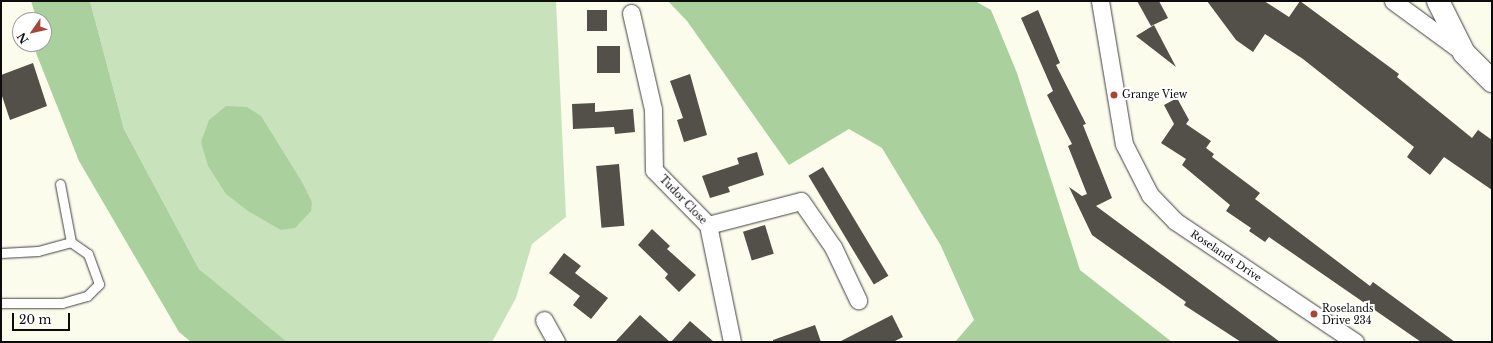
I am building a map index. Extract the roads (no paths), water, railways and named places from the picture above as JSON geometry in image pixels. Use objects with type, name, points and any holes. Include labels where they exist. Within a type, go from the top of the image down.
[{"type":"street","name":"Roselands Drive","points":[[1100,1],[1124,144],[1150,195],[1174,221],[1354,342]]},
{"type":"street","points":[[1393,1],[1464,53],[1492,81]]},
{"type":"street","points":[[1438,1],[1464,53]]},
{"type":"street","name":"Tudor Close","points":[[631,13],[653,109],[654,170],[708,225],[732,342]]},
{"type":"street","points":[[708,225],[801,201],[833,247],[858,300]]},
{"type":"street","points":[[544,320],[556,342]]},
{"type":"lane","points":[[1,303],[62,303],[87,296],[99,284],[88,254],[71,242],[60,184]]},
{"type":"lane","points":[[1,253],[38,251],[71,242]]},
{"type":"place","name":"Grange View","points":[[1114,95]]},
{"type":"place","name":"Roselands Drive 234","points":[[1314,314]]}]
